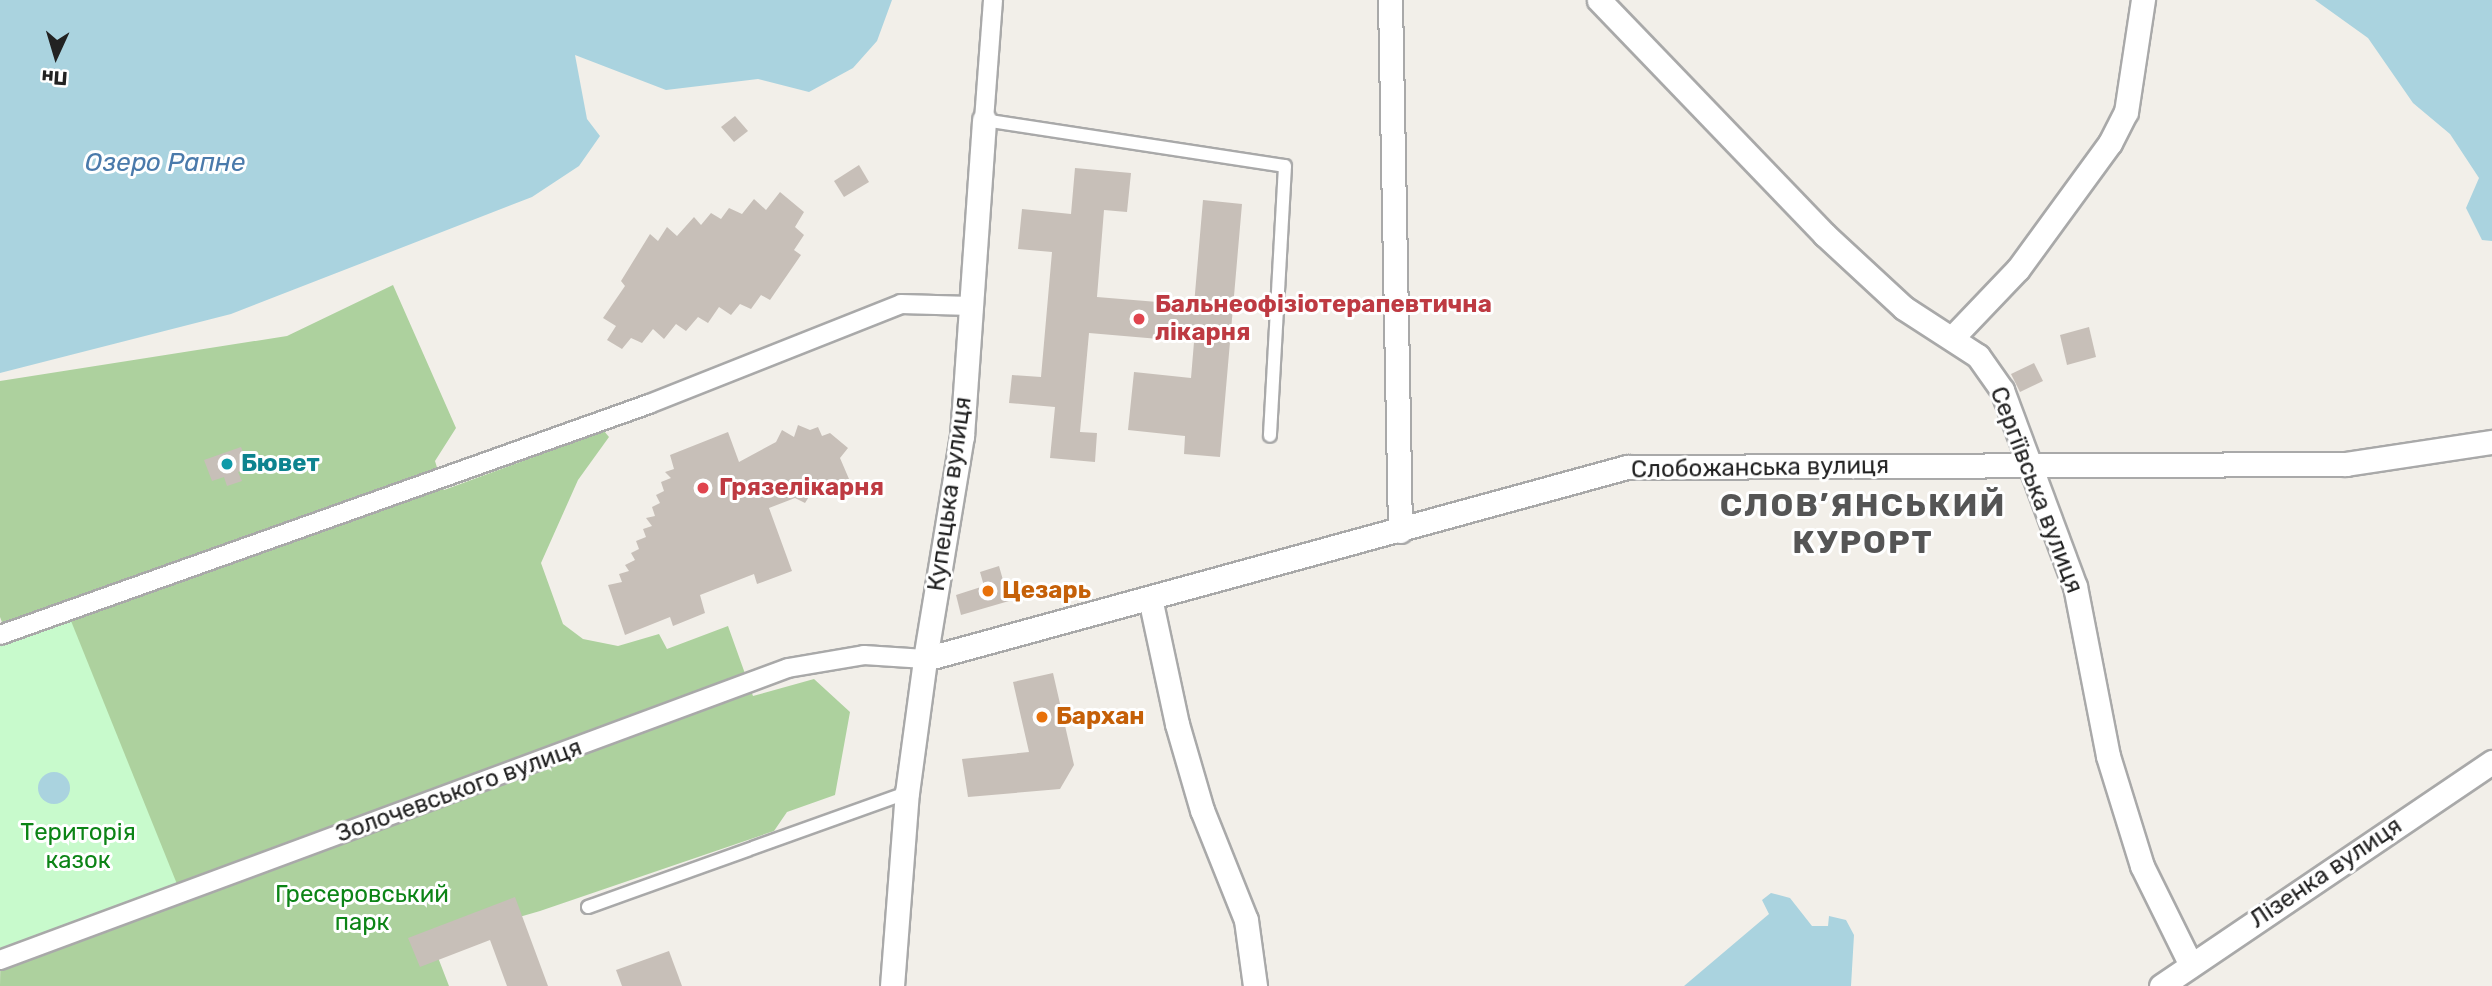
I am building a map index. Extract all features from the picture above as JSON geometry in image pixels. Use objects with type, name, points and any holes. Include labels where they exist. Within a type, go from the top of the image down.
[{"type":"street","name":"Купецька вулиця","points":[[891,986],[907,793],[925,659],[962,436],[993,0]]},
{"type":"street","points":[[1390,0],[1400,530]]},
{"type":"street","name":"Сергіївська вулиця","points":[[1599,0],[1824,234],[1903,308],[1978,356],[2002,390],[2075,586],[2108,757],[2142,866],[2190,963]]},
{"type":"street","points":[[1952,338],[2018,269],[2110,143],[2126,113],[2143,0]]},
{"type":"street","points":[[0,635],[649,404],[901,304],[971,306]]},
{"type":"street","name":"Слобожанська вулиця","points":[[925,659],[1627,467],[2346,464],[2492,442]]},
{"type":"street","points":[[1150,598],[1191,773],[1246,920],[1255,986]]},
{"type":"street","name":"Золочевського вулиця","points":[[0,960],[788,668],[864,655],[925,659]]},
{"type":"street","name":"Лізенка вулиця","points":[[2161,986],[2190,963],[2492,762]]},
{"type":"lane","points":[[984,120],[1285,166],[1270,436]]},
{"type":"lane","points":[[588,907],[907,793]]},
{"type":"green space","name":"Гресеровський парк","points":[[393,285],[456,428],[435,461],[444,490],[604,431],[609,437],[578,480],[541,563],[563,624],[583,639],[618,646],[659,634],[667,649],[728,626],[753,696],[814,679],[850,712],[835,795],[787,812],[774,831],[540,911],[432,942],[449,986],[0,986],[6,633],[0,617],[0,381],[287,336]]},
{"type":"green space","name":"Територія казок","points":[[67,611],[181,894],[0,960],[0,635]]},
{"type":"water","name":"Озеро Рапне","points":[[0,0],[892,0],[877,41],[853,68],[809,92],[758,79],[666,90],[575,55],[587,119],[600,136],[579,166],[532,197],[231,314],[0,373]]},
{"type":"water","points":[[2315,0],[2492,0],[2492,241],[2482,240],[2466,208],[2479,178],[2450,134],[2413,103],[2368,38]]},
{"type":"water","points":[[54,772],[65,777],[70,788],[65,799],[54,804],[43,799],[38,788],[43,777]]},
{"type":"water","points":[[1771,893],[1790,898],[1812,926],[1828,926],[1829,916],[1846,920],[1854,935],[1851,986],[1684,986],[1769,914],[1762,900]]},
{"type":"building","points":[[735,116],[748,131],[734,142],[721,127]]},
{"type":"building","points":[[859,165],[869,182],[844,197],[834,181]]},
{"type":"building","name":"Бальнеофізіотерапевтична лікарня","points":[[1075,168],[1131,173],[1127,212],[1104,210],[1097,297],[1194,305],[1203,200],[1242,204],[1220,457],[1184,454],[1185,436],[1128,430],[1134,372],[1191,378],[1194,342],[1089,333],[1080,432],[1097,433],[1095,462],[1050,458],[1055,407],[1009,403],[1012,375],[1041,377],[1052,252],[1018,249],[1022,209],[1071,214]]},
{"type":"building","points":[[780,192],[804,212],[795,227],[804,235],[794,250],[801,255],[770,300],[761,295],[751,309],[740,304],[731,315],[719,307],[708,323],[698,317],[686,331],[676,324],[664,339],[653,329],[642,343],[631,338],[622,349],[607,340],[616,326],[603,318],[625,286],[621,281],[650,234],[658,241],[667,227],[677,236],[694,217],[701,225],[711,213],[721,219],[729,208],[742,214],[754,199],[766,210]]},
{"type":"building","points":[[2089,327],[2096,357],[2067,365],[2060,335]]},
{"type":"building","points":[[2034,363],[2043,381],[2020,392],[2011,374]]},
{"type":"building","points":[[798,425],[810,430],[818,427],[822,436],[830,433],[848,448],[840,458],[849,479],[827,487],[821,498],[812,492],[805,503],[795,498],[769,508],[792,571],[757,584],[754,574],[700,595],[705,613],[673,626],[670,617],[625,635],[608,585],[622,582],[619,574],[629,571],[625,565],[635,560],[631,553],[639,549],[636,541],[646,537],[643,529],[652,526],[646,518],[655,516],[652,507],[660,503],[656,495],[664,491],[661,482],[671,478],[665,472],[674,469],[670,455],[728,432],[739,462],[776,442],[782,430],[794,437]]},
{"type":"building","name":"Бювет","points":[[241,447],[249,468],[238,472],[242,481],[227,486],[224,477],[212,481],[204,460]]},
{"type":"building","name":"Цезарь","points":[[999,566],[1009,601],[961,615],[956,595],[984,586],[980,572]]},
{"type":"building","name":"Бархан","points":[[1053,673],[1074,765],[1060,789],[968,797],[962,759],[1029,752],[1013,682]]},
{"type":"building","points":[[515,897],[548,986],[507,986],[490,940],[420,967],[408,938]]},
{"type":"building","points":[[669,951],[682,986],[622,986],[616,970]]},
{"type":"place","name":"Бальнеофізіотерапевтична лікарня","points":[[1139,319]]},
{"type":"place","name":"Бювет","points":[[227,464]]},
{"type":"place","name":"Грязелікарня","points":[[703,488]]},
{"type":"place","name":"Цезарь","points":[[988,591]]},
{"type":"place","name":"Бархан","points":[[1042,717]]},
{"type":"district","name":"СЛОВ’ЯНСЬКИЙ КУРОРТ","points":[[1863,524]]}]
